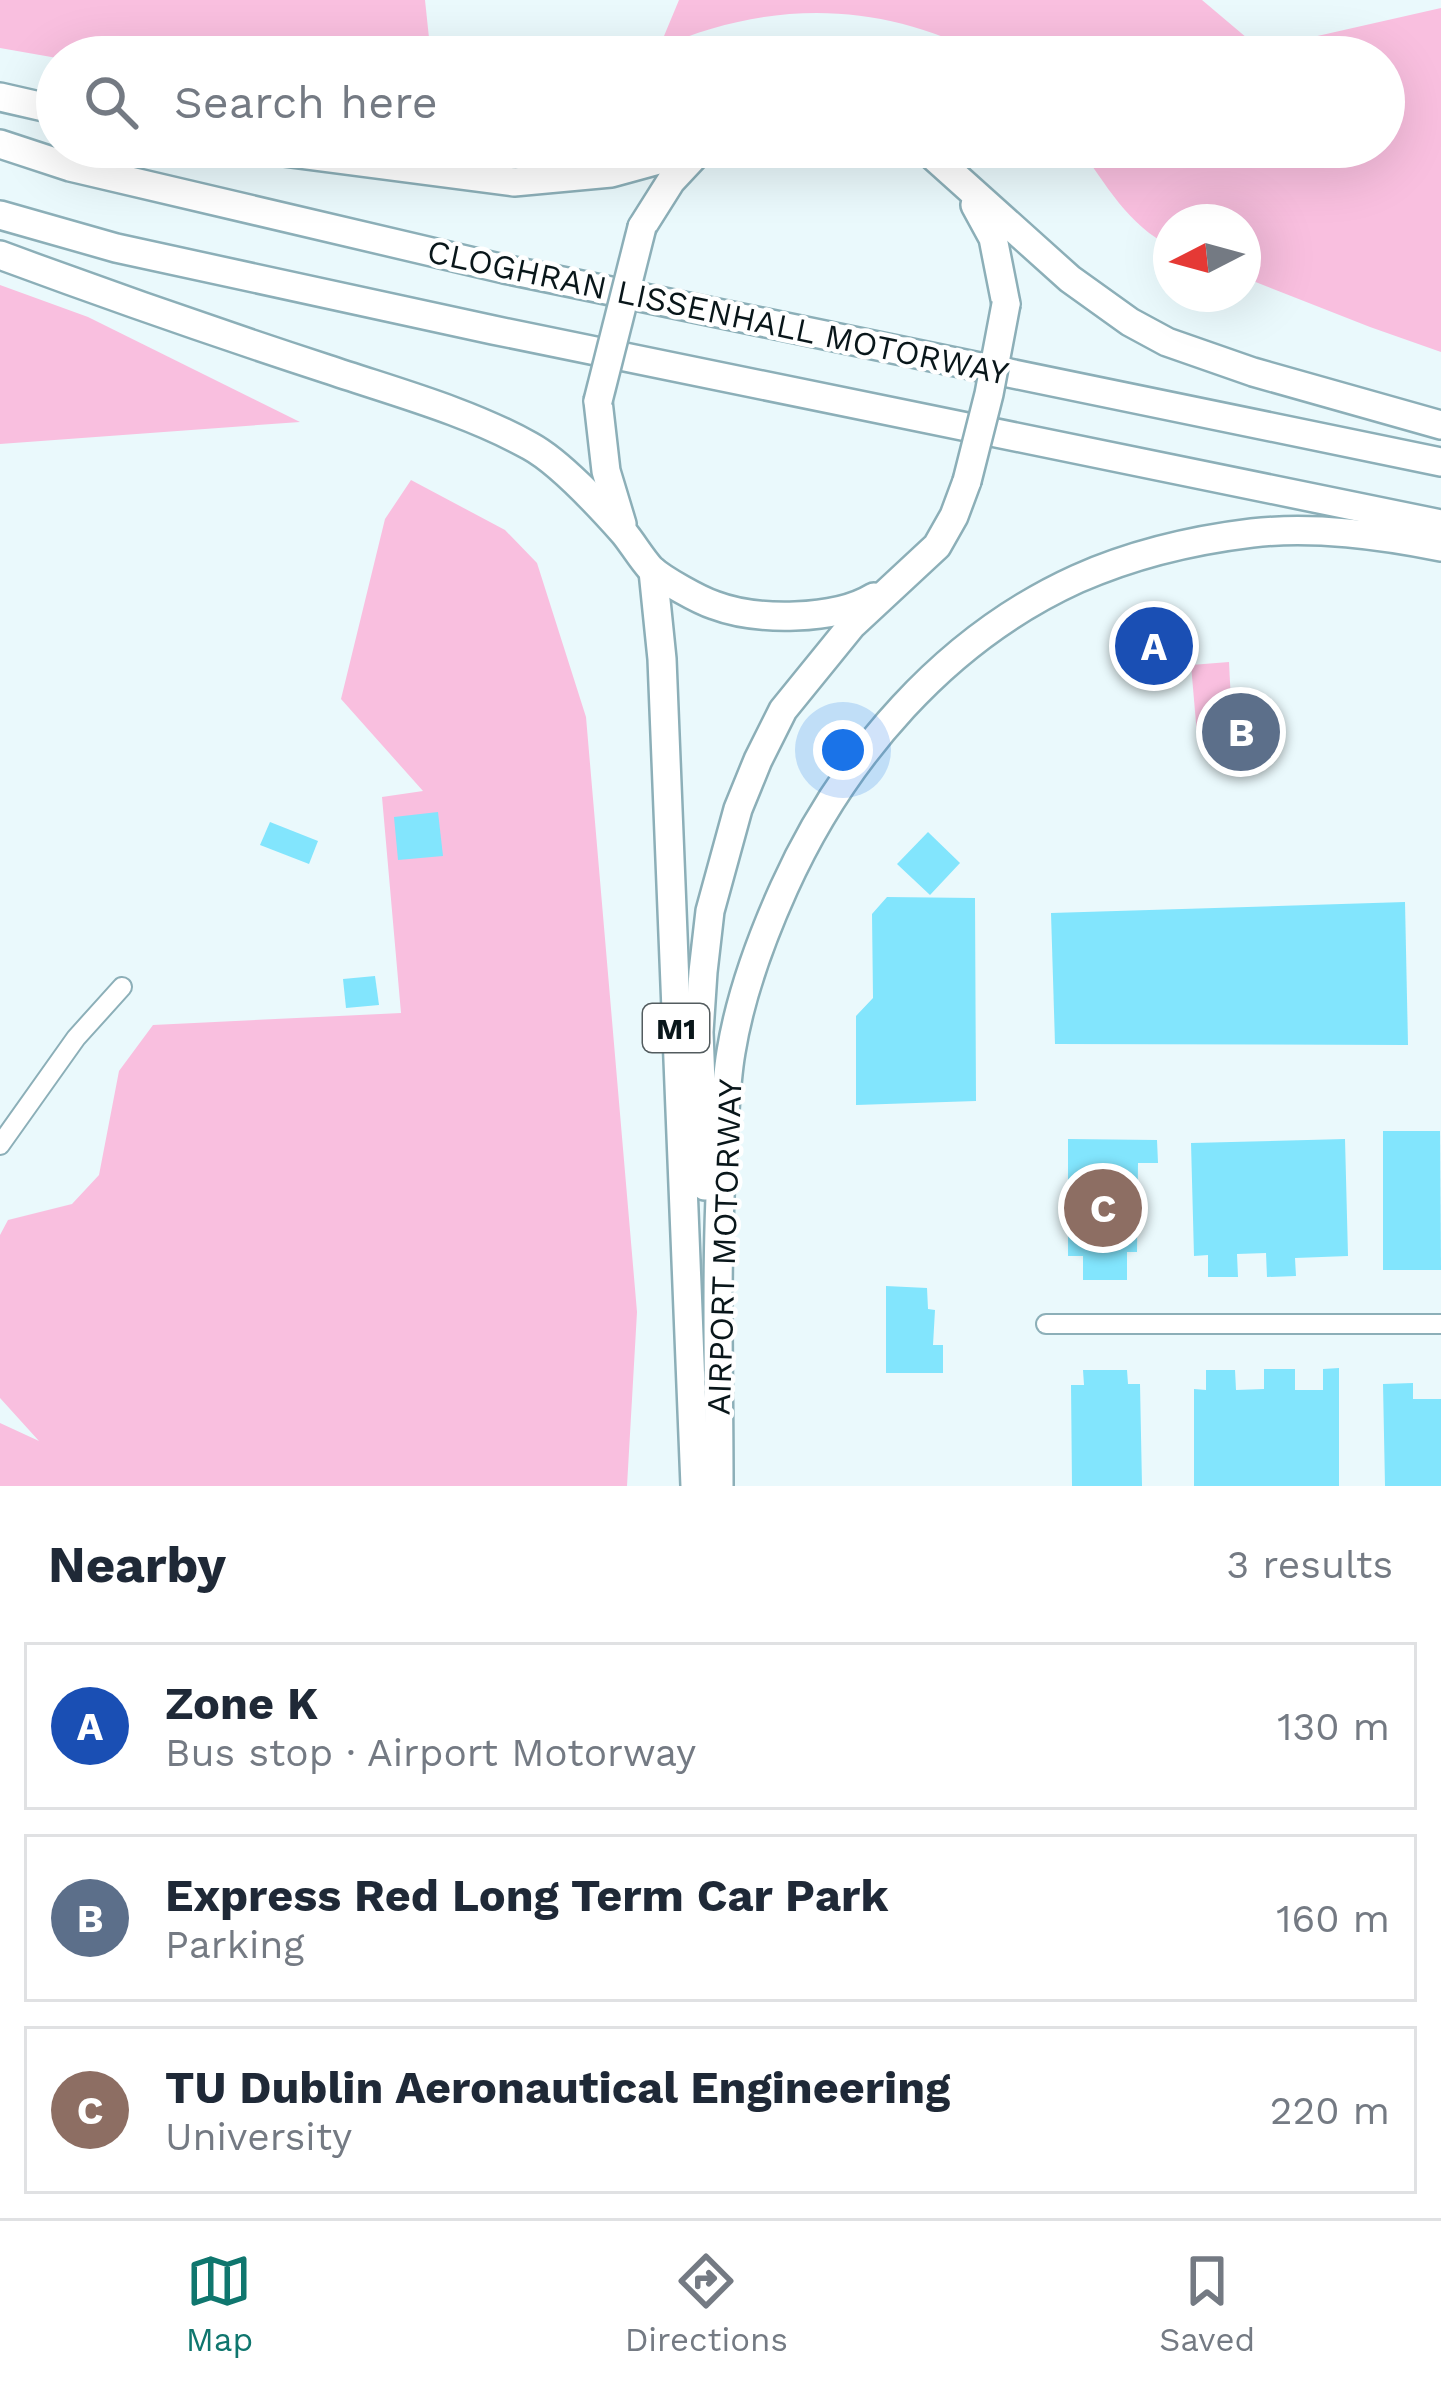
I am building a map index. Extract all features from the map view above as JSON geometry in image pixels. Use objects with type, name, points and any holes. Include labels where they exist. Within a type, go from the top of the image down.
[{"type":"highway","points":[[0,97],[36,105]]},
{"type":"highway","name":"CLOGHRAN LISSENHALL MOTORWAY","points":[[0,144],[36,156]]},
{"type":"highway","name":"CLOGHRAN LISSENHALL MOTORWAY","points":[[74,168],[504,269],[1441,462]]},
{"type":"highway","points":[[407,168],[514,182],[629,168]]},
{"type":"highway","points":[[625,534],[606,470],[598,401],[642,227],[684,168]]},
{"type":"highway","points":[[945,168],[1070,279],[1167,342],[1230,365],[1441,425]]},
{"type":"highway","points":[[0,255],[469,417],[535,448],[584,490],[653,571],[713,605],[784,616],[865,603],[903,579],[937,546],[954,516],[989,394],[1006,304],[993,238],[964,185]]},
{"type":"highway","name":"CLOGHRAN LISSENHALL MOTORWAY","points":[[0,215],[116,248],[494,330],[1441,524]]},
{"type":"highway","name":"AIRPORT MOTORWAY","points":[[717,1486],[718,1200],[731,1051],[769,923],[802,848],[836,792],[892,717],[990,632],[1076,580],[1120,563],[1256,533],[1339,532],[1441,547]]},
{"type":"highway","name":"AIRPORT MOTORWAY","points":[[653,571],[662,659],[695,1486]]},
{"type":"highway","name":"M1","points":[[717,1486],[699,1032],[710,911],[738,809],[783,710],[852,625],[903,579]]},
{"type":"street","points":[[0,1144],[76,1038],[122,987]]},
{"type":"street","points":[[1046,1324],[1441,1324]]},
{"type":"shaded area","points":[[0,0],[425,0],[429,36],[36,36],[36,54],[0,48]]},
{"type":"shaded area","points":[[679,0],[1202,0],[1245,36],[940,36],[865,16],[824,13],[741,21],[690,36],[664,36]]},
{"type":"shaded area","points":[[1441,8],[1441,352],[1261,284],[1261,204],[1153,204],[1153,236],[1094,168],[1405,168],[1405,36],[1317,36]]},
{"type":"shaded area","points":[[0,285],[88,317],[300,422],[0,444]]},
{"type":"shaded area","points":[[411,480],[505,530],[537,563],[586,717],[637,1312],[627,1486],[0,1486],[0,1423],[39,1441],[0,1398],[0,1235],[8,1220],[72,1204],[99,1175],[119,1071],[153,1025],[401,1013],[382,797],[423,791],[341,699],[385,519]]},
{"type":"shaded area","points":[[1229,662],[1233,743],[1198,746],[1191,665]]},
{"type":"building","points":[[438,812],[443,856],[398,860],[394,817]]},
{"type":"building","points":[[270,822],[318,841],[309,864],[260,845]]},
{"type":"building","points":[[928,832],[960,863],[930,895],[897,864]]},
{"type":"building","points":[[887,897],[975,898],[976,1101],[856,1105],[856,1016],[873,998],[872,914]]},
{"type":"building","points":[[1405,902],[1408,1045],[1055,1044],[1051,913]]},
{"type":"building","points":[[375,976],[379,1005],[346,1008],[343,979]]},
{"type":"building","points":[[1383,1131],[1440,1131],[1441,1270],[1383,1270]]},
{"type":"building","points":[[1068,1139],[1157,1140],[1158,1163],[1138,1163],[1137,1252],[1127,1252],[1127,1280],[1083,1280],[1083,1256],[1068,1256]]},
{"type":"building","points":[[1345,1139],[1348,1256],[1295,1258],[1296,1276],[1267,1277],[1266,1253],[1237,1254],[1238,1277],[1208,1277],[1208,1255],[1194,1256],[1191,1143]]},
{"type":"building","points":[[886,1286],[927,1288],[928,1309],[935,1310],[933,1345],[943,1345],[943,1373],[886,1373]]},
{"type":"building","points":[[1339,1368],[1339,1486],[1194,1486],[1194,1389],[1206,1390],[1206,1370],[1235,1370],[1236,1390],[1264,1389],[1264,1369],[1295,1369],[1295,1390],[1323,1390],[1323,1369]]},
{"type":"building","points":[[1083,1370],[1127,1370],[1128,1384],[1140,1384],[1142,1486],[1072,1486],[1071,1385],[1084,1385]]},
{"type":"building","points":[[1413,1383],[1413,1399],[1441,1399],[1441,1486],[1385,1486],[1383,1384]]},
{"type":"place","name":"Zone K","points":[[1154,646]]},
{"type":"place","name":"Express Red Long Term Car Park","points":[[1241,732]]},
{"type":"place","name":"TU Dublin Aeronautical Engineering","points":[[1103,1208]]}]
